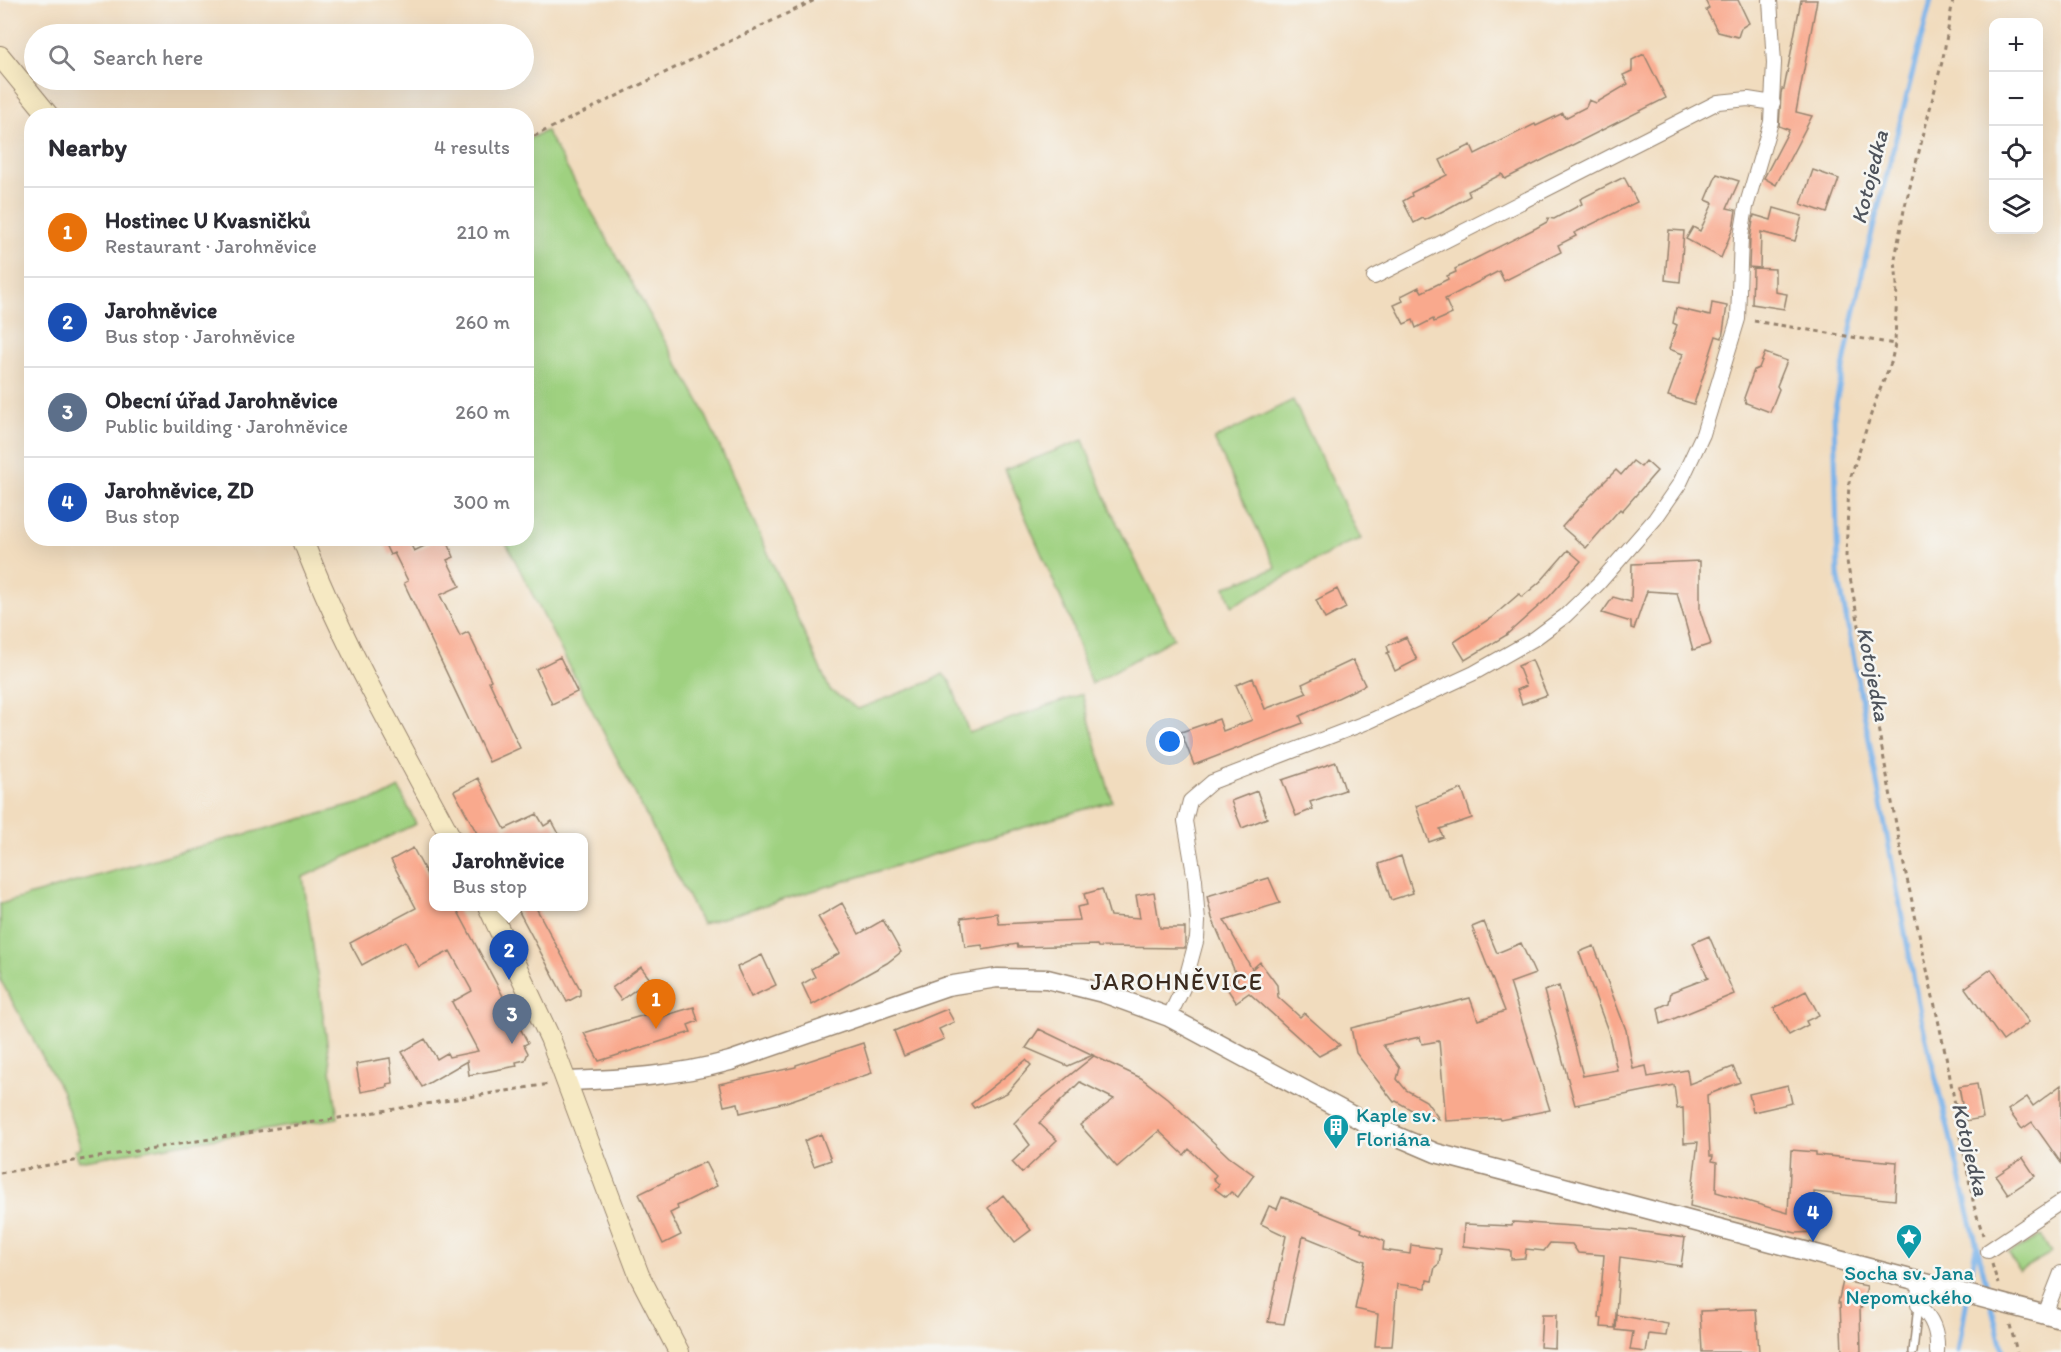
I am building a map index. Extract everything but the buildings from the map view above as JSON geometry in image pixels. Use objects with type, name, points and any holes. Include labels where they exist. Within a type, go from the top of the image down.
[{"type":"main road","points":[[0,56],[24,85]]},
{"type":"main road","points":[[28,90],[42,108]]},
{"type":"main road","points":[[305,546],[351,647],[449,833]]},
{"type":"main road","points":[[490,911],[568,1081],[635,1265],[679,1352]]},
{"type":"street","points":[[1169,1017],[1184,986],[1197,938],[1195,880],[1185,821],[1190,801],[1212,782],[1370,721],[1474,673],[1534,639],[1565,616],[1599,583],[1655,519],[1680,483],[1703,434],[1738,320],[1741,237],[1746,207],[1771,122],[1773,103],[1774,63],[1770,0]]},
{"type":"street","points":[[1374,277],[1718,102],[1748,99],[1773,103]]},
{"type":"street","points":[[568,1081],[647,1077],[704,1068],[936,989],[970,981],[998,978],[1047,979],[1132,1002],[1169,1017],[1366,1124],[1436,1153],[2053,1317],[2061,1273]]},
{"type":"street","points":[[1988,1251],[2061,1202]]},
{"type":"street","points":[[1925,1282],[1918,1305],[1934,1324],[1937,1335],[1937,1352]]},
{"type":"lane","points":[[1912,1352],[1918,1305]]},
{"type":"path","points":[[534,136],[815,0]]},
{"type":"path","points":[[1953,0],[1943,58],[1904,210],[1895,259],[1897,284],[1895,344],[1891,363],[1875,402],[1849,482],[1846,556],[1902,856],[1946,1056],[1974,1206],[2017,1352]]},
{"type":"path","points":[[1738,320],[1895,344]]},
{"type":"path","points":[[0,1173],[568,1081]]},
{"type":"green space","points":[[546,131],[701,405],[830,690],[858,709],[929,682],[943,674],[951,683],[969,733],[1082,694],[1112,801],[702,924],[508,546],[534,546],[534,136]]},
{"type":"green space","points":[[1293,400],[1361,539],[1344,545],[1232,606],[1225,587],[1276,568],[1214,439]]},
{"type":"green space","points":[[1083,440],[1110,509],[1174,638],[1091,684],[1069,617],[1005,470]]},
{"type":"green space","points":[[399,788],[416,824],[303,877],[338,1118],[79,1161],[74,1150],[81,1148],[62,1092],[0,979],[0,904],[186,850],[380,798]]},
{"type":"green space","points":[[2041,1236],[2051,1253],[2019,1271],[2009,1253]]},
{"type":"waterway","name":"Kotojedka","points":[[1931,0],[1865,260],[1834,413],[1838,574],[1921,1018],[1989,1295]]},
{"type":"waterway","points":[[1958,1352],[1976,1247]]},
{"type":"waterway","name":"Kotojedka","points":[[1991,1304],[2003,1352]]},
{"type":"place","name":"Jarohněvice","points":[[509,980]]},
{"type":"place","name":"Hostinec U Kvasničků","points":[[656,1029]]},
{"type":"place","name":"Obecní úřad Jarohněvice","points":[[512,1044]]},
{"type":"place","name":"Kaple sv. Floriána","points":[[1336,1150]]},
{"type":"place","name":"Jarohněvice, ZD","points":[[1813,1242]]},
{"type":"place","name":"Socha sv. Jana Nepomuckého","points":[[1909,1260]]},
{"type":"district","name":"JAROHNĚVICE","points":[[1177,982]]}]
